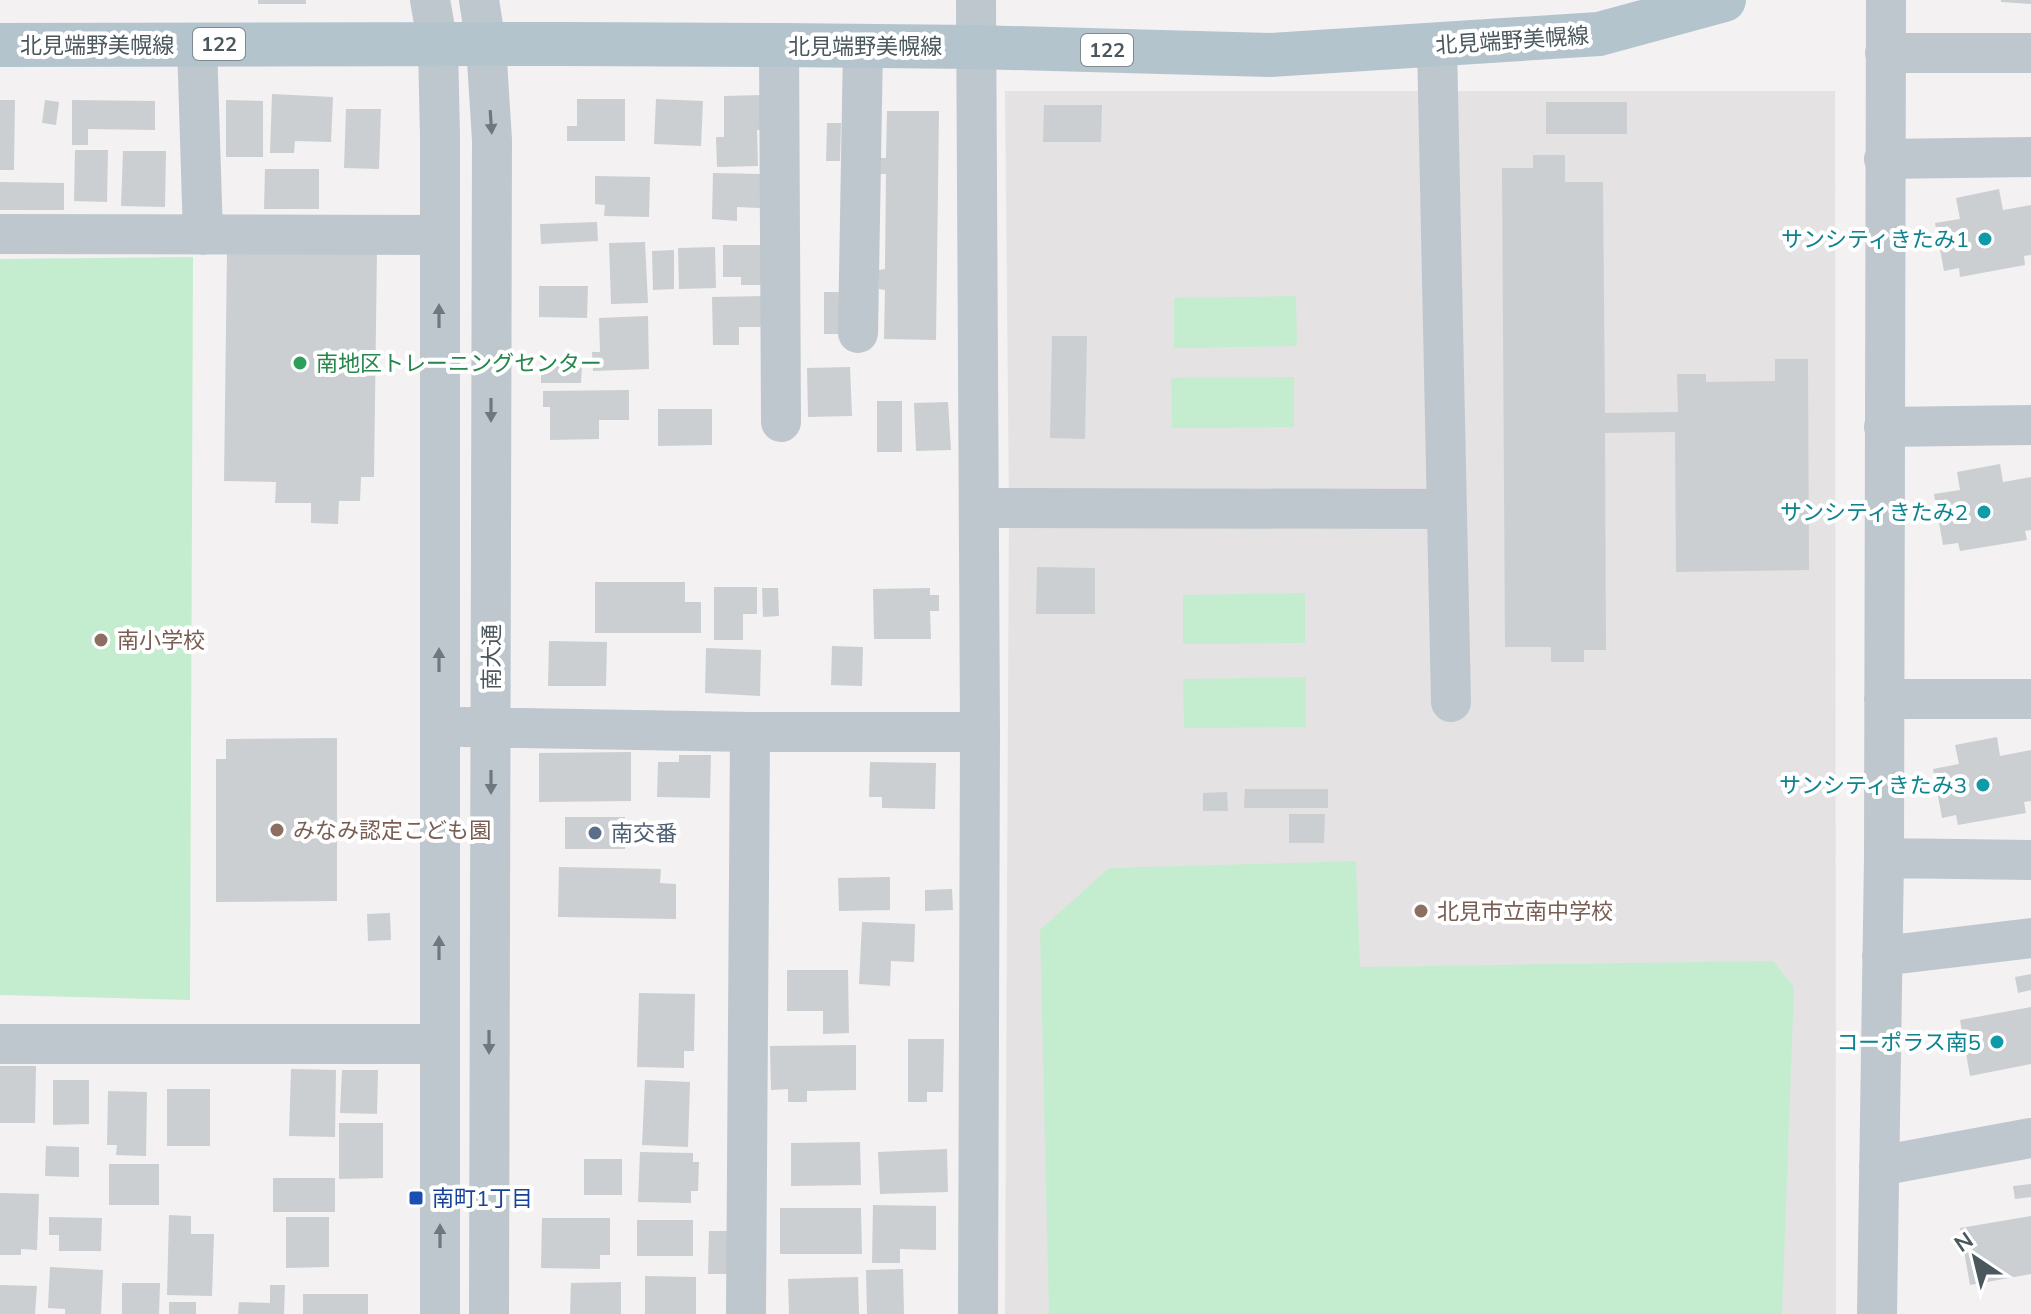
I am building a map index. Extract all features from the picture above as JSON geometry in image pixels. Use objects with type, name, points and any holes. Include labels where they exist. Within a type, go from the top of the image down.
[{"type":"main road","name":"北見端野美幌線","points":[[0,45],[779,45],[1270,55],[1599,34],[1724,0]]},
{"type":"street","points":[[430,0],[438,45],[440,137],[440,1314]]},
{"type":"street","name":"南大通","points":[[479,0],[486,45],[492,140],[489,1314]]},
{"type":"street","points":[[976,0],[980,732],[978,1314]]},
{"type":"street","points":[[1877,1314],[1884,858],[1886,0]]},
{"type":"street","points":[[197,44],[203,235]]},
{"type":"street","points":[[779,45],[781,422]]},
{"type":"street","points":[[1437,45],[1451,702]]},
{"type":"street","points":[[858,333],[863,46]]},
{"type":"street","points":[[1885,53],[2031,53]]},
{"type":"street","points":[[1884,159],[2031,157]]},
{"type":"street","points":[[0,234],[439,235]]},
{"type":"street","points":[[1884,427],[2031,425]]},
{"type":"street","points":[[979,508],[1447,509]]},
{"type":"street","points":[[1884,699],[2031,699]]},
{"type":"street","points":[[439,726],[750,732],[980,732]]},
{"type":"street","points":[[746,1314],[750,732]]},
{"type":"street","points":[[1884,858],[2031,860]]},
{"type":"street","points":[[1882,956],[2031,938]]},
{"type":"street","points":[[0,1044],[440,1044]]},
{"type":"street","points":[[1879,1166],[2031,1138]]},
{"type":"shaded area","name":"北見市立南中学校","points":[[1005,91],[1835,91],[1836,1314],[1005,1314],[1009,508]]},
{"type":"green space","name":"南小学校","points":[[193,257],[190,1000],[0,995],[0,259]]},
{"type":"green space","points":[[1296,296],[1297,346],[1174,348],[1174,298]]},
{"type":"green space","points":[[1294,377],[1294,427],[1172,428],[1171,378]]},
{"type":"green space","points":[[1305,593],[1305,643],[1183,644],[1183,595]]},
{"type":"green space","points":[[1306,677],[1306,727],[1184,728],[1183,679]]},
{"type":"green space","points":[[1356,861],[1360,967],[1773,961],[1794,987],[1782,1314],[1049,1314],[1040,930],[1109,868]]},
{"type":"building","points":[[258,0],[306,0],[306,4],[258,4]]},
{"type":"building","points":[[2031,0],[2031,4],[2001,2]]},
{"type":"building","points":[[272,94],[333,97],[331,142],[295,141],[294,153],[270,153]]},
{"type":"building","points":[[762,95],[763,130],[757,130],[758,166],[717,167],[716,137],[724,137],[724,96]]},
{"type":"building","points":[[577,99],[625,99],[625,141],[567,141],[567,126],[577,126]]},
{"type":"building","points":[[656,99],[703,101],[701,146],[654,144]]},
{"type":"building","points":[[0,100],[15,100],[14,170],[0,170]]},
{"type":"building","points":[[45,100],[59,102],[56,125],[42,123]]},
{"type":"building","points":[[72,100],[155,101],[155,130],[88,129],[88,145],[72,145]]},
{"type":"building","points":[[226,100],[263,101],[263,157],[226,157]]},
{"type":"building","points":[[1546,102],[1627,102],[1627,134],[1546,134]]},
{"type":"building","points":[[1044,105],[1102,105],[1101,142],[1043,142]]},
{"type":"building","points":[[346,109],[381,109],[379,169],[344,168]]},
{"type":"building","points":[[887,111],[939,111],[936,340],[884,339],[885,290],[879,289],[879,270],[885,269],[886,174],[879,174],[879,158],[886,158]]},
{"type":"building","points":[[827,123],[841,123],[840,161],[826,161]]},
{"type":"building","points":[[75,150],[108,150],[107,202],[74,201]]},
{"type":"building","points":[[123,151],[166,151],[165,207],[121,206]]},
{"type":"building","points":[[1533,155],[1565,155],[1565,182],[1603,182],[1605,413],[1678,412],[1677,374],[1706,374],[1706,382],[1775,381],[1775,359],[1808,359],[1809,570],[1676,572],[1675,432],[1605,433],[1606,650],[1584,650],[1584,662],[1551,662],[1551,647],[1505,647],[1502,168],[1533,168]]},
{"type":"building","points":[[265,169],[319,169],[319,209],[264,209]]},
{"type":"building","points":[[713,173],[761,174],[760,208],[737,207],[737,221],[712,219]]},
{"type":"building","points":[[595,176],[650,177],[649,217],[604,216],[605,205],[595,204]]},
{"type":"building","points":[[0,182],[64,183],[64,210],[0,210]]},
{"type":"building","name":"サンシティきたみ1","points":[[1999,189],[2003,210],[2031,205],[2031,255],[2024,256],[2025,265],[1960,277],[1959,268],[1944,271],[1935,223],[1960,219],[1956,198]]},
{"type":"building","points":[[597,222],[598,241],[541,244],[540,224]]},
{"type":"building","points":[[645,242],[648,303],[611,304],[609,243]]},
{"type":"building","points":[[723,245],[763,245],[763,285],[741,285],[741,277],[723,277]]},
{"type":"building","points":[[715,247],[716,288],[679,289],[678,248]]},
{"type":"building","name":"南地区トレーニングセンター","points":[[227,249],[377,250],[374,477],[361,477],[360,501],[339,501],[338,524],[311,523],[311,503],[275,503],[276,482],[224,481]]},
{"type":"building","points":[[674,250],[674,289],[653,290],[652,251]]},
{"type":"building","points":[[539,286],[588,286],[587,318],[539,317]]},
{"type":"building","points":[[824,292],[841,292],[841,334],[824,334]]},
{"type":"building","points":[[765,296],[765,327],[739,327],[739,345],[713,345],[712,297]]},
{"type":"building","points":[[648,316],[649,369],[593,371],[592,352],[600,352],[599,318]]},
{"type":"building","points":[[1052,336],[1087,336],[1085,439],[1050,438]]},
{"type":"building","points":[[541,365],[582,365],[581,383],[541,383]]},
{"type":"building","points":[[850,367],[852,416],[808,417],[807,368]]},
{"type":"building","points":[[629,390],[629,420],[599,420],[599,439],[550,440],[550,407],[543,407],[543,391]]},
{"type":"building","points":[[877,401],[902,401],[902,452],[877,452]]},
{"type":"building","points":[[948,402],[951,450],[916,451],[914,403]]},
{"type":"building","points":[[658,409],[712,409],[712,445],[658,446]]},
{"type":"building","name":"サンシティきたみ2","points":[[2000,464],[2003,482],[2031,477],[2031,530],[2025,531],[2027,540],[1960,551],[1958,543],[1943,545],[1934,494],[1960,490],[1957,472]]},
{"type":"building","points":[[1037,567],[1095,568],[1095,614],[1036,614]]},
{"type":"building","points":[[595,582],[685,582],[685,602],[701,602],[701,633],[595,633]]},
{"type":"building","points":[[714,587],[757,587],[757,614],[743,614],[743,640],[714,640]]},
{"type":"building","points":[[762,588],[778,588],[779,616],[763,617]]},
{"type":"building","points":[[930,588],[930,595],[939,595],[939,611],[930,611],[931,639],[874,639],[873,589]]},
{"type":"building","points":[[549,641],[607,642],[606,686],[548,686]]},
{"type":"building","points":[[832,646],[863,647],[862,686],[831,685]]},
{"type":"building","points":[[706,648],[761,650],[760,696],[705,693]]},
{"type":"building","name":"サンシティきたみ3","points":[[1997,737],[2000,756],[2031,750],[2031,801],[2024,802],[2026,813],[1958,825],[1956,815],[1942,818],[1933,769],[1959,764],[1955,745]]},
{"type":"building","name":"みなみ認定こども園","points":[[337,738],[337,901],[216,902],[216,759],[226,759],[226,739]]},
{"type":"building","points":[[631,752],[631,801],[539,802],[539,753]]},
{"type":"building","points":[[679,755],[711,755],[710,798],[657,797],[658,762],[679,762]]},
{"type":"building","points":[[870,762],[936,763],[935,809],[882,808],[882,797],[869,797]]},
{"type":"building","points":[[1245,789],[1328,789],[1328,808],[1244,808]]},
{"type":"building","points":[[1227,792],[1228,811],[1203,811],[1203,793]]},
{"type":"building","points":[[1289,814],[1325,814],[1324,843],[1289,843]]},
{"type":"building","name":"南交番","points":[[565,817],[625,817],[625,849],[565,849]]},
{"type":"building","points":[[559,867],[661,869],[660,883],[676,884],[676,919],[558,917]]},
{"type":"building","points":[[890,877],[890,910],[839,911],[838,878]]},
{"type":"building","points":[[952,889],[953,910],[925,911],[925,890]]},
{"type":"building","points":[[390,913],[391,940],[368,941],[367,914]]},
{"type":"building","points":[[862,922],[915,924],[914,962],[891,961],[890,986],[859,984]]},
{"type":"building","points":[[787,970],[848,970],[849,1033],[823,1034],[823,1011],[787,1011]]},
{"type":"building","points":[[2031,974],[2031,990],[2018,993],[2015,977]]},
{"type":"building","points":[[639,993],[695,994],[694,1051],[684,1051],[684,1068],[637,1067]]},
{"type":"building","name":"コーポラス南5","points":[[2031,1007],[2031,1064],[1970,1076],[1960,1020]]},
{"type":"building","points":[[908,1039],[944,1039],[943,1092],[927,1092],[927,1102],[908,1102]]},
{"type":"building","points":[[856,1045],[856,1090],[807,1091],[807,1102],[788,1102],[788,1089],[771,1090],[770,1046]]},
{"type":"building","points":[[0,1066],[36,1066],[35,1123],[0,1123]]},
{"type":"building","points":[[291,1069],[336,1070],[335,1137],[289,1136]]},
{"type":"building","points":[[342,1070],[378,1070],[377,1114],[340,1113]]},
{"type":"building","points":[[53,1080],[89,1080],[89,1124],[53,1125]]},
{"type":"building","points":[[645,1080],[690,1082],[688,1147],[642,1145]]},
{"type":"building","points":[[167,1089],[210,1089],[210,1146],[167,1146]]},
{"type":"building","points":[[108,1091],[147,1092],[146,1156],[116,1155],[117,1145],[107,1145]]},
{"type":"building","points":[[339,1123],[383,1123],[383,1178],[339,1179]]},
{"type":"building","points":[[860,1142],[861,1185],[791,1186],[791,1143]]},
{"type":"building","points":[[46,1146],[79,1147],[79,1177],[45,1176]]},
{"type":"building","points":[[947,1149],[948,1192],[880,1194],[878,1152]]},
{"type":"building","points":[[640,1152],[693,1153],[693,1162],[699,1162],[698,1191],[691,1191],[691,1203],[638,1202]]},
{"type":"building","points":[[584,1159],[622,1159],[622,1195],[584,1195]]},
{"type":"building","points":[[109,1164],[159,1164],[159,1205],[109,1205]]},
{"type":"building","points":[[273,1178],[335,1178],[335,1212],[273,1212]]},
{"type":"building","points":[[2031,1184],[2031,1197],[2015,1199],[2013,1186]]},
{"type":"building","points":[[0,1193],[39,1194],[37,1250],[21,1249],[21,1255],[0,1255]]},
{"type":"building","points":[[873,1205],[936,1206],[936,1250],[900,1249],[900,1263],[872,1263]]},
{"type":"building","points":[[780,1208],[861,1208],[862,1254],[780,1254]]},
{"type":"building","points":[[169,1215],[191,1216],[191,1234],[214,1234],[212,1296],[167,1295]]},
{"type":"building","points":[[2031,1216],[2031,1274],[1970,1285],[1960,1228]]},
{"type":"building","points":[[49,1217],[102,1218],[101,1251],[59,1251],[59,1235],[49,1235]]},
{"type":"building","points":[[286,1217],[329,1217],[329,1267],[286,1268]]},
{"type":"building","points":[[542,1218],[610,1218],[610,1255],[600,1255],[600,1269],[541,1268]]},
{"type":"building","points":[[637,1220],[693,1220],[693,1256],[637,1256]]},
{"type":"building","points":[[709,1231],[732,1231],[731,1274],[708,1274]]},
{"type":"building","points":[[50,1267],[103,1270],[101,1314],[65,1314],[65,1309],[48,1308]]},
{"type":"building","points":[[903,1269],[904,1314],[867,1314],[866,1270]]},
{"type":"building","points":[[645,1276],[696,1277],[696,1314],[645,1314]]},
{"type":"building","points":[[858,1277],[859,1314],[789,1314],[788,1279]]},
{"type":"building","points":[[621,1282],[621,1314],[570,1314],[571,1283]]},
{"type":"building","points":[[122,1283],[160,1283],[159,1314],[122,1314]]},
{"type":"building","points":[[0,1285],[37,1286],[35,1314],[0,1314]]},
{"type":"building","points":[[270,1285],[285,1285],[284,1314],[238,1314],[239,1302],[270,1303]]},
{"type":"building","points":[[303,1294],[368,1294],[368,1314],[303,1314]]},
{"type":"building","points":[[169,1302],[196,1302],[196,1314],[169,1314]]},
{"type":"place","name":"サンシティきたみ1","points":[[1985,239]]},
{"type":"place","name":"南地区トレーニングセンター","points":[[300,363]]},
{"type":"place","name":"サンシティきたみ2","points":[[1984,512]]},
{"type":"place","name":"南小学校","points":[[101,640]]},
{"type":"place","name":"サンシティきたみ3","points":[[1983,785]]},
{"type":"place","name":"みなみ認定こども園","points":[[277,830]]},
{"type":"place","name":"南交番","points":[[595,833]]},
{"type":"place","name":"北見市立南中学校","points":[[1421,911]]},
{"type":"place","name":"コーポラス南5","points":[[1997,1042]]},
{"type":"place","name":"南町1丁目","points":[[416,1198]]}]
